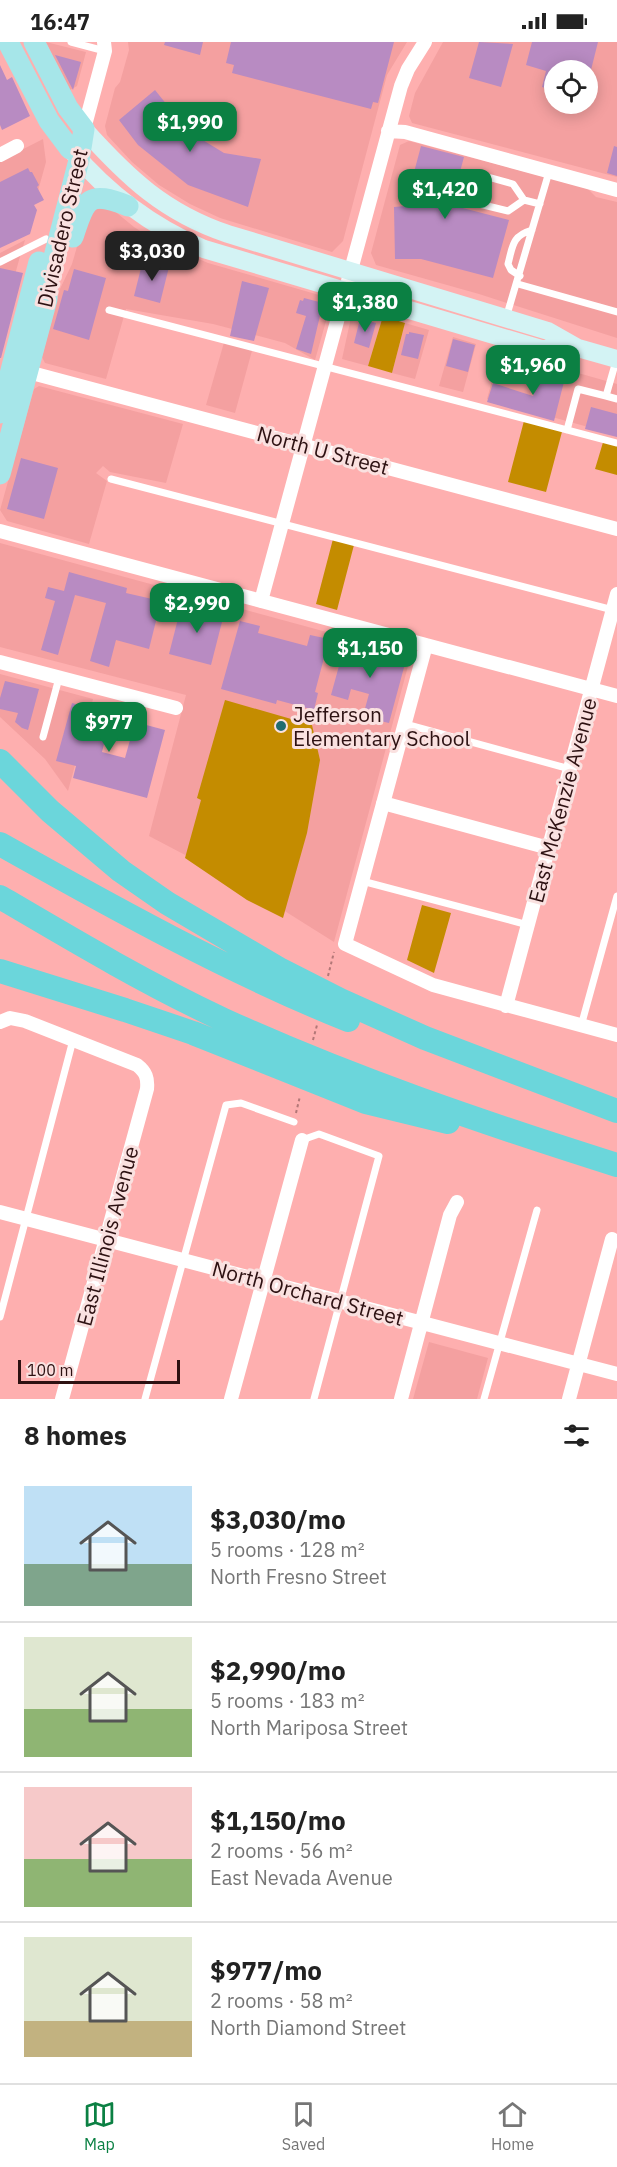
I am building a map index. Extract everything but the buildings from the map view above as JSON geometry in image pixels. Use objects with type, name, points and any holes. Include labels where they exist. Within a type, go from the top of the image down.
[{"type":"highway","points":[[0,761],[50,811],[121,871],[167,903],[272,964],[340,1000],[425,1038],[617,1112]]},
{"type":"highway","points":[[0,844],[220,964],[291,997],[373,1030],[455,1059],[617,1112]]},
{"type":"highway","points":[[0,897],[83,946]]},
{"type":"highway","points":[[0,906],[83,946],[222,1019],[336,1068],[617,1166]]},
{"type":"highway","points":[[0,971],[193,1033],[366,1102],[593,1158]]},
{"type":"main road","points":[[8,42],[49,121],[75,154],[128,206],[158,227],[204,249],[541,349],[578,348]]},
{"type":"main road","points":[[34,42],[68,108],[84,129],[124,172],[146,191],[189,219],[228,234],[350,269],[548,331],[578,348],[617,359]]},
{"type":"main road","name":"Divisadero Street","points":[[0,442],[10,405],[10,400],[2,400],[46,239],[84,129]]},
{"type":"main road","name":"Divisadero Street","points":[[0,474],[47,299],[47,285],[75,154]]},
{"type":"main road","points":[[47,299],[68,253],[83,207],[92,200],[103,198],[128,206]]},
{"type":"main road","points":[[28,372],[25,370],[24,359],[34,312],[35,280]]},
{"type":"street","points":[[261,601],[388,131],[408,69],[425,42]]},
{"type":"street","points":[[84,129],[108,45]]},
{"type":"street","points":[[388,131],[405,132],[617,190]]},
{"type":"street","points":[[0,155],[17,147]]},
{"type":"street","name":"North U Street","points":[[28,372],[617,529]]},
{"type":"street","points":[[0,531],[617,696]]},
{"type":"street","name":"East McKenzie Avenue","points":[[506,1006],[617,594]]},
{"type":"street","points":[[426,645],[362,881],[339,948],[433,985],[617,1035]]},
{"type":"street","points":[[0,662],[176,708]]},
{"type":"street","points":[[383,803],[549,848]]},
{"type":"street","points":[[0,1022],[10,1018],[17,1019],[73,1040]]},
{"type":"street","name":"East Illinois Avenue","points":[[62,1399],[147,1089],[146,1073],[137,1065],[73,1040]]},
{"type":"street","points":[[231,1399],[302,1140]]},
{"type":"street","points":[[401,1399],[450,1215],[457,1202]]},
{"type":"street","name":"North Orchard Street","points":[[0,1212],[617,1374]]},
{"type":"street","points":[[568,1399],[612,1239]]},
{"type":"lane","points":[[71,42],[108,45]]},
{"type":"lane","points":[[506,318],[549,172]]},
{"type":"lane","points":[[524,200],[508,211],[467,201],[477,174],[513,184],[524,200],[540,204]]},
{"type":"lane","points":[[532,230],[519,234],[514,242],[508,264],[519,280],[617,312]]},
{"type":"lane","points":[[0,262],[46,239]]},
{"type":"lane","points":[[109,310],[617,442]]},
{"type":"lane","points":[[606,396],[617,359]]},
{"type":"lane","points":[[567,429],[578,388],[617,399]]},
{"type":"lane","points":[[111,479],[613,610]]},
{"type":"lane","points":[[43,737],[59,678]]},
{"type":"lane","points":[[404,724],[570,770]]},
{"type":"lane","points":[[362,881],[528,925]]},
{"type":"lane","points":[[581,1026],[617,896]]},
{"type":"lane","points":[[0,1317],[73,1040]]},
{"type":"lane","points":[[145,1399],[226,1105],[241,1103],[295,1120]]},
{"type":"lane","points":[[302,1140],[319,1134],[379,1156],[314,1399]]},
{"type":"lane","points":[[484,1399],[537,1210]]},
{"type":"path","points":[[326,986],[339,948]]},
{"type":"path","points":[[313,1041],[318,1018]]},
{"type":"path","points":[[295,1120],[300,1095]]},
{"type":"shaded area","points":[[46,42],[86,52],[77,86],[70,90]]},
{"type":"shaded area","points":[[128,42],[407,42],[387,75],[343,241],[332,252],[220,218],[190,204],[159,185],[132,162],[107,135],[105,126],[115,88],[120,82],[129,50]]},
{"type":"shaded area","points":[[443,42],[617,42],[617,177],[412,123],[409,116],[415,93]]},
{"type":"shaded area","points":[[43,139],[46,162],[28,227],[0,242],[0,161]]},
{"type":"shaded area","points":[[409,141],[587,188],[596,197],[617,202],[617,338],[479,294],[376,265],[371,253],[400,145]]},
{"type":"shaded area","points":[[88,209],[112,209],[151,238],[208,263],[326,297],[330,307],[315,360],[285,343],[213,324],[126,309],[106,379],[45,363],[42,357],[60,289],[72,264]]},
{"type":"shaded area","points":[[25,240],[19,260],[0,330],[0,253]]},
{"type":"shaded area","points":[[358,308],[383,316],[368,366],[342,359],[352,313]]},
{"type":"shaded area","points":[[383,316],[405,323],[392,373],[368,366]]},
{"type":"shaded area","points":[[405,323],[429,330],[415,379],[392,373]]},
{"type":"shaded area","points":[[453,337],[476,344],[463,392],[439,386]]},
{"type":"shaded area","points":[[225,339],[253,347],[235,413],[206,405]]},
{"type":"shaded area","points":[[500,351],[617,384],[617,435],[487,399]]},
{"type":"shaded area","points":[[39,386],[183,424],[166,483],[110,472],[103,466],[96,473],[107,481],[89,544],[7,521],[0,510],[34,389]]},
{"type":"shaded area","points":[[525,417],[563,428],[546,492],[508,482]]},
{"type":"shaded area","points":[[604,439],[617,442],[617,475],[595,469]]},
{"type":"shaded area","points":[[333,539],[354,545],[337,610],[316,604]]},
{"type":"shaded area","points":[[0,543],[411,655],[334,942],[248,888],[149,836],[186,695],[0,647]]},
{"type":"shaded area","points":[[0,674],[93,699],[68,791],[45,759],[0,717]]},
{"type":"shaded area","points":[[225,700],[312,725],[320,760],[307,833],[283,918],[247,900],[185,858],[201,800],[197,798]]},
{"type":"shaded area","points":[[422,905],[451,913],[434,973],[407,960]]},
{"type":"shaded area","points":[[429,1342],[488,1358],[477,1399],[413,1399]]},
{"type":"place","name":"Jefferson Elementary School","points":[[281,726]]}]
